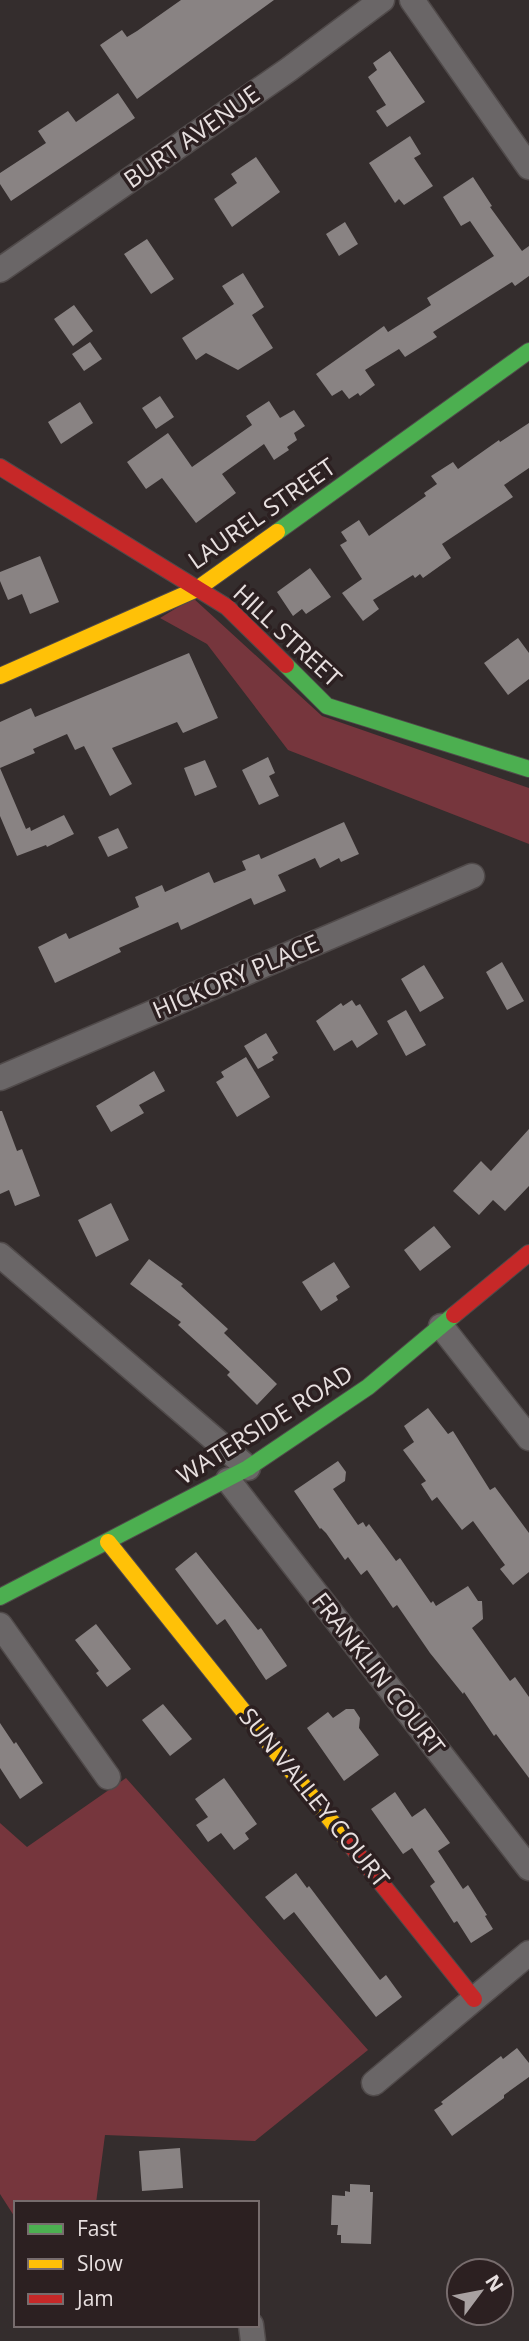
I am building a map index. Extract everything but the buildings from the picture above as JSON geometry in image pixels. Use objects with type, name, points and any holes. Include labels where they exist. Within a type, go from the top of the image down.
[{"type":"street","name":"BURT AVENUE","points":[[0,270],[277,78],[382,0]]},
{"type":"street","points":[[412,0],[529,166]]},
{"type":"street","name":"LAUREL STREET","points":[[0,676],[197,589],[529,351]]},
{"type":"street","name":"HILL STREET","points":[[0,467],[227,607],[327,706],[529,769]]},
{"type":"street","name":"HICKORY PLACE","points":[[0,1078],[472,876]]},
{"type":"street","name":"WATERSIDE ROAD","points":[[0,1597],[238,1474],[368,1387],[529,1253]]},
{"type":"street","name":"FRANKLIN COURT","points":[[0,1255],[238,1474],[529,1868]]},
{"type":"street","points":[[441,1326],[529,1438]]},
{"type":"street","name":"SUN VALLEY COURT","points":[[108,1542],[474,1999]]},
{"type":"street","points":[[0,1625],[108,1777]]},
{"type":"street","points":[[374,2083],[529,1953]]},
{"type":"shaded area","points":[[193,598],[322,716],[529,788],[529,844],[288,750],[207,644],[160,618]]},
{"type":"shaded area","points":[[126,1778],[368,2050],[255,2141],[105,2135],[96,2201],[14,2201],[14,2216],[0,2194],[0,1823],[27,1847]]},
{"type":"traffic: fast","points":[[277,532],[529,351]]},
{"type":"traffic: fast","points":[[286,665],[327,706],[529,769]]},
{"type":"traffic: fast","points":[[0,1597],[248,1468],[368,1387],[454,1315]]},
{"type":"traffic: slow","points":[[0,676],[197,589],[277,532]]},
{"type":"traffic: slow","points":[[108,1542],[349,1843]]},
{"type":"traffic: jam","points":[[0,467],[227,607],[286,665]]},
{"type":"traffic: jam","points":[[454,1315],[529,1253]]},
{"type":"traffic: jam","points":[[349,1843],[474,1999]]}]
